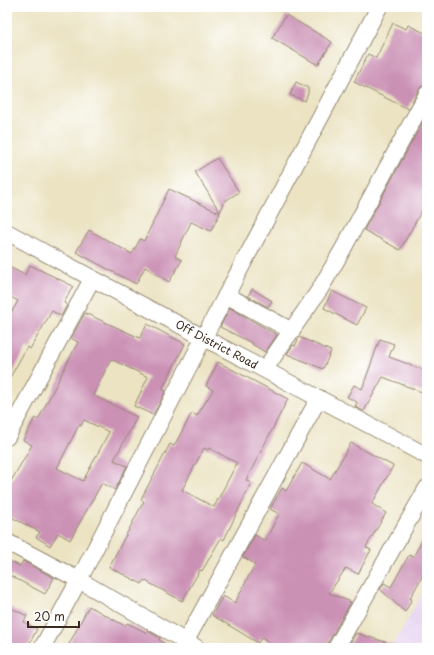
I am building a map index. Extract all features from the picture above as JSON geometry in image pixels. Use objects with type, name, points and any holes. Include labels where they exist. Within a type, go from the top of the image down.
[{"type":"street","points":[[42,648],[79,580],[226,295],[379,7]]},
{"type":"street","points":[[265,369],[320,289],[427,94]]},
{"type":"street","name":"Off District Road","points":[[7,232],[92,279],[265,369],[427,456]]},
{"type":"street","points":[[7,438],[92,279]]},
{"type":"street","points":[[226,295],[292,331]]},
{"type":"street","points":[[7,542],[79,580],[188,646],[319,398]]},
{"type":"street","points":[[336,648],[427,488]]},
{"type":"shaded area","points":[[427,585],[427,648],[392,648]]},
{"type":"building","points":[[286,15],[332,42],[318,65],[272,38]]},
{"type":"building","points":[[393,23],[406,29],[408,25],[427,34],[427,85],[422,86],[419,89],[408,109],[354,82],[368,54],[376,58]]},
{"type":"building","points":[[296,82],[308,88],[305,101],[290,95]]},
{"type":"building","points":[[427,114],[427,201],[400,250],[364,230]]},
{"type":"building","points":[[217,158],[239,192],[225,201],[220,212],[195,172]]},
{"type":"building","points":[[169,189],[220,213],[211,231],[191,222],[175,256],[182,260],[169,282],[145,267],[136,284],[76,252],[89,230],[132,254],[140,239],[144,241]]},
{"type":"building","points":[[30,265],[73,286],[64,303],[67,305],[61,316],[52,311],[30,349],[27,347],[7,383],[7,320],[18,301],[7,295],[7,266],[25,275]]},
{"type":"building","points":[[252,289],[272,301],[268,307],[248,296]]},
{"type":"building","points":[[332,291],[366,308],[357,325],[324,308]]},
{"type":"building","points":[[230,308],[277,335],[265,352],[252,343],[220,327]]},
{"type":"building","points":[[85,313],[140,338],[147,324],[185,344],[162,389],[166,391],[153,415],[134,406],[148,377],[111,359],[93,395],[137,417],[114,460],[127,466],[115,490],[102,483],[70,540],[58,533],[50,546],[36,537],[40,532],[7,515],[7,488],[32,445],[23,440],[35,418],[38,420],[78,342],[71,338]],"holes":[[[84,420],[109,432],[83,481],[57,468],[79,425],[81,426]]]},
{"type":"building","points":[[299,337],[331,351],[323,369],[287,354],[293,345],[295,346]]},
{"type":"building","points":[[380,339],[394,344],[389,357],[427,371],[427,394],[383,377],[364,411],[355,407],[357,402],[347,397],[354,385],[362,389]]},
{"type":"building","points":[[218,362],[288,399],[246,480],[251,483],[224,540],[221,538],[202,571],[200,570],[182,601],[144,580],[142,584],[109,567],[144,501],[141,499],[170,444],[174,446],[192,413],[197,416],[213,390],[206,386]],"holes":[[[204,448],[208,450],[209,448],[237,463],[214,507],[182,490]]]},
{"type":"building","points":[[351,443],[393,466],[372,504],[386,513],[366,547],[371,550],[358,574],[346,568],[329,593],[351,602],[328,643],[327,648],[277,648],[262,637],[258,643],[212,615],[223,596],[235,603],[255,564],[243,557],[255,535],[265,541],[279,514],[270,509],[282,488],[286,491],[302,463],[330,479]]},
{"type":"building","points":[[427,532],[427,568],[410,598],[412,599],[405,612],[380,589],[384,583],[391,587],[409,555],[413,557]]},
{"type":"building","points":[[7,560],[20,566],[23,561],[54,578],[45,594],[7,574]]},
{"type":"building","points":[[7,606],[27,616],[24,622],[37,629],[27,648],[7,648]]},
{"type":"building","points":[[89,606],[125,626],[127,623],[147,633],[148,631],[160,638],[159,640],[173,648],[67,648]]},
{"type":"building","points":[[356,633],[395,645],[394,648],[347,648]]}]
